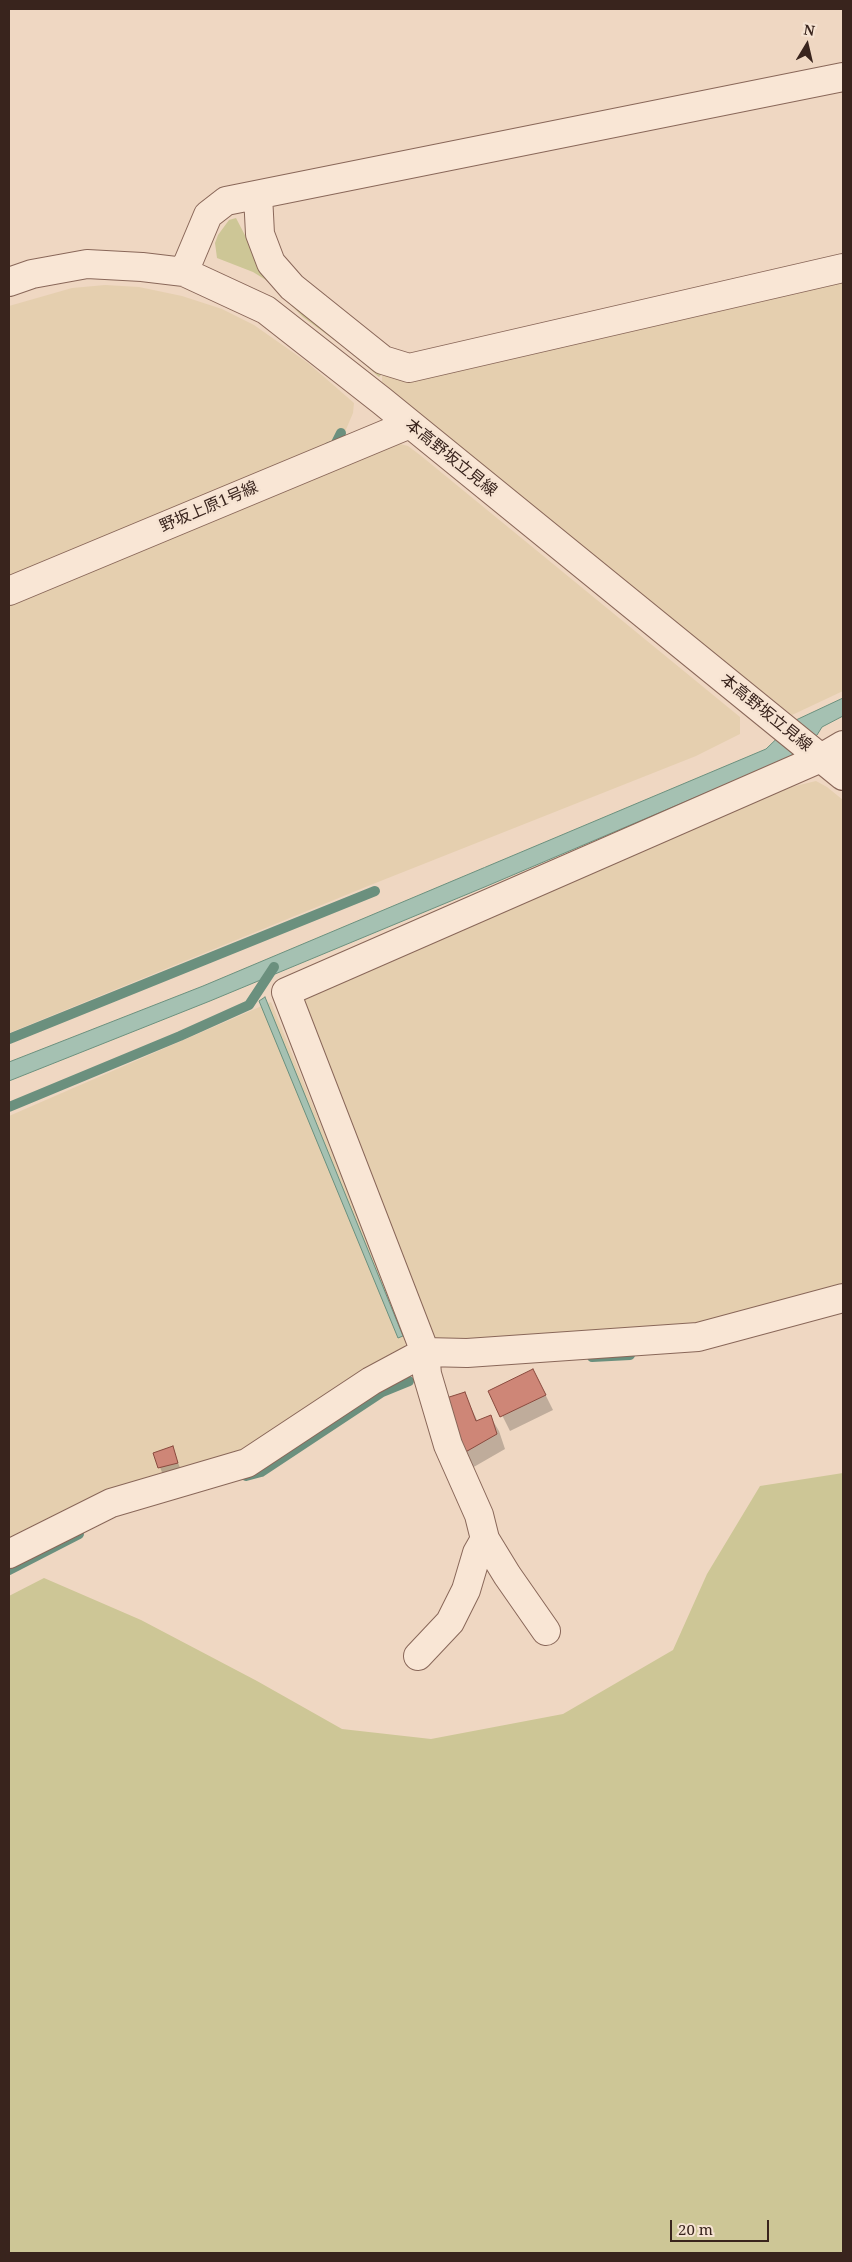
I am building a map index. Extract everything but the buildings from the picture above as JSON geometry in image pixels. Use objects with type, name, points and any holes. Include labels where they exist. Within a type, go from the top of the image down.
[{"type":"street","points":[[184,272],[208,215],[226,201],[843,77]]},
{"type":"street","points":[[258,195],[260,234],[271,263],[292,287],[383,360],[409,368],[843,268]]},
{"type":"street","name":"本高野坂立見線","points":[[9,282],[32,274],[87,264],[142,267],[184,272],[266,310],[832,752],[843,776]]},
{"type":"street","name":"野坂上原1号線","points":[[9,591],[410,424]]},
{"type":"street","points":[[546,1631],[507,1575],[485,1538],[479,1515],[448,1445],[427,1374],[426,1352],[286,992],[832,752]]},
{"type":"street","points":[[9,1554],[110,1503],[246,1463],[371,1382],[426,1352],[467,1354],[698,1337],[843,1298]]},
{"type":"street","points":[[418,1656],[450,1622],[466,1590],[477,1553],[485,1538]]},
{"type":"shaded area","points":[[236,218],[249,243],[383,373],[379,377],[352,353],[303,317],[266,280],[253,272],[217,258],[215,243],[218,235],[229,220]]},
{"type":"shaded area","points":[[843,281],[843,691],[792,715],[661,611],[382,382],[382,376],[429,374]]},
{"type":"shaded area","points":[[105,285],[139,287],[182,296],[222,309],[254,325],[308,363],[354,403],[353,413],[339,446],[9,583],[9,306],[72,288]]},
{"type":"shaded area","points":[[400,444],[408,446],[420,455],[740,717],[740,734],[696,756],[373,884],[9,1033],[9,604],[389,446]]},
{"type":"shaded area","points":[[843,698],[843,716],[822,727],[817,735],[788,758],[210,1001],[9,1081],[9,1062],[203,986],[766,749],[796,720]]},
{"type":"shaded area","points":[[816,781],[843,800],[843,1287],[713,1326],[441,1342],[431,1337],[300,1011],[305,998],[557,886],[791,787]]},
{"type":"shaded area","points":[[265,997],[403,1336],[398,1338],[259,1001]]},
{"type":"shaded area","points":[[271,1002],[408,1339],[402,1352],[268,1443],[9,1544],[9,1116]]},
{"type":"shaded area","points":[[843,1473],[843,2253],[9,2253],[9,1596],[44,1578],[141,1620],[257,1681],[342,1729],[431,1739],[563,1714],[673,1650],[707,1574],[760,1486]]},
{"type":"waterway","points":[[329,447],[335,445],[341,433]]},
{"type":"waterway","points":[[9,1039],[375,891]]},
{"type":"waterway","points":[[9,1107],[180,1036],[249,1005],[274,967]]},
{"type":"waterway","points":[[592,1357],[630,1355]]},
{"type":"waterway","points":[[246,1476],[261,1472],[382,1392],[409,1381]]},
{"type":"waterway","points":[[9,1570],[79,1534]]}]
